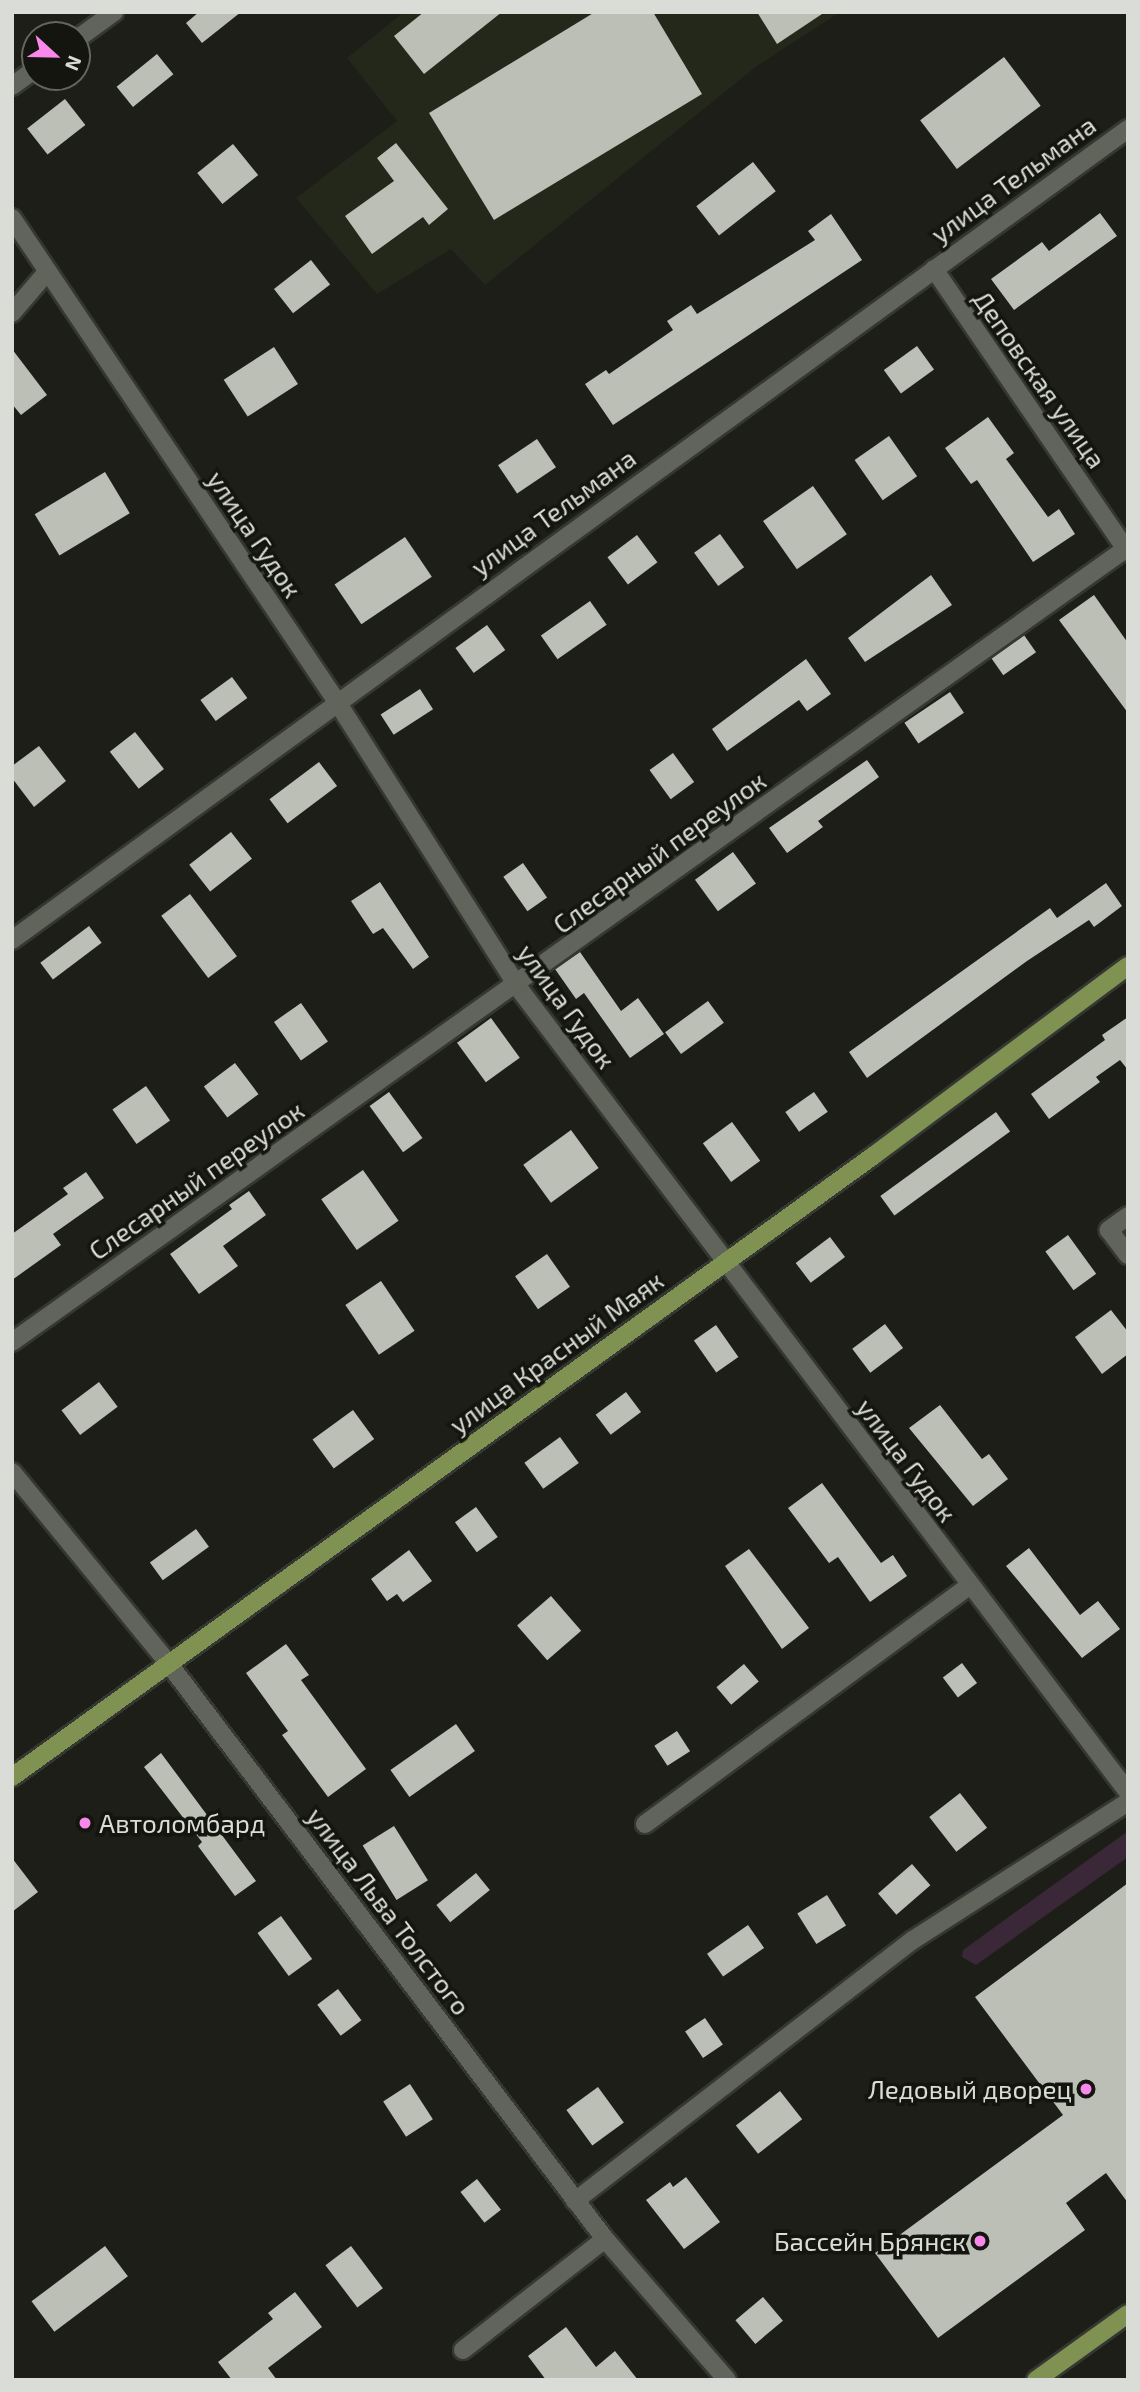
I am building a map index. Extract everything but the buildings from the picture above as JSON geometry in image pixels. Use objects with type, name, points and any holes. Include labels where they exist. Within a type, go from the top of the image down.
[{"type":"main road","name":"улица Красный Маяк","points":[[12,1777],[725,1262],[1128,966]]},
{"type":"main road","points":[[1036,2380],[1128,2314]]},
{"type":"street","points":[[91,29],[114,12]]},
{"type":"street","name":"улица Тельмана","points":[[12,940],[336,701],[1128,129]]},
{"type":"street","name":"улица Гудок","points":[[12,218],[336,701],[517,986],[969,1586],[1128,1792]]},
{"type":"street","name":"Деповская улица","points":[[934,269],[1127,549]]},
{"type":"street","points":[[12,313],[47,272]]},
{"type":"street","name":"Слесарный переулок","points":[[12,1342],[517,986],[1127,549]]},
{"type":"street","points":[[1128,1216],[1109,1230],[1128,1255]]},
{"type":"street","name":"улица Льва Толстого","points":[[12,1472],[169,1664],[575,2201],[727,2380]]},
{"type":"street","points":[[645,1824],[969,1586]]},
{"type":"street","points":[[575,2201],[913,1940],[1128,1802]]},
{"type":"street","points":[[463,2350],[605,2239]]},
{"type":"shaded area","points":[[404,12],[840,12],[757,66],[485,285],[451,249],[377,294],[296,198],[397,121],[347,58]]},
{"type":"shaded area","points":[[1128,1831],[1128,1857],[976,1965],[962,1957],[963,1950]]},
{"type":"place","name":"Автоломбард","points":[[85,1823]]},
{"type":"place","name":"Ледовый дворец","points":[[1086,2089]]},
{"type":"place","name":"Бассейн Брянск","points":[[980,2241]]}]
